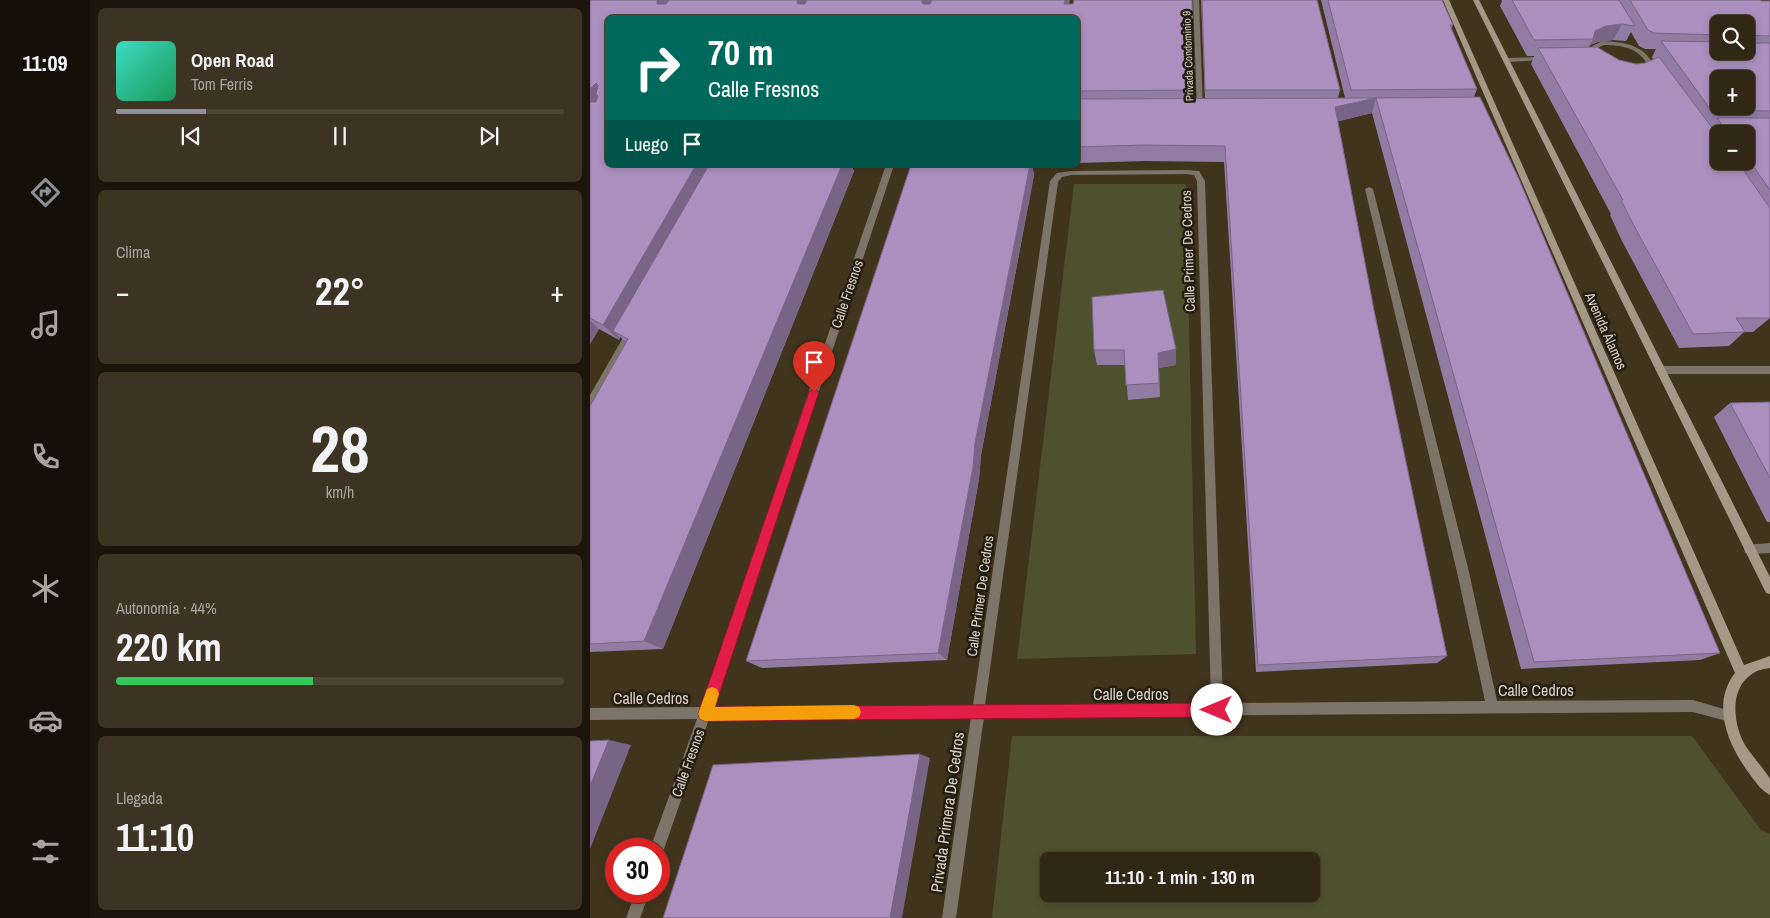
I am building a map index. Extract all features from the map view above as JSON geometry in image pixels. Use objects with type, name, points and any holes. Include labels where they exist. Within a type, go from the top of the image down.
[{"type":"street","name":"Privada Condominio 9","points":[[1196,0],[1200,111]]},
{"type":"street","name":"Avenida Álamos","points":[[1446,0],[1489,109],[1742,674]]},
{"type":"street","points":[[1476,0],[1770,589]]},
{"type":"street","points":[[1628,36],[1635,48]]},
{"type":"street","points":[[1651,66],[1647,71],[1637,74],[1624,74],[1599,67],[1591,59],[1590,49],[1603,43],[1635,48],[1647,53],[1651,66],[1656,73]]},
{"type":"street","points":[[1506,60],[1553,59]]},
{"type":"street","points":[[1581,59],[1591,59]]},
{"type":"street","points":[[1191,111],[1210,110]]},
{"type":"street","name":"Calle Fresnos","points":[[662,838],[889,167]]},
{"type":"street","name":"Calle Primer De Cedros","points":[[979,711],[1054,181],[1060,175],[1071,173],[1176,172],[1196,173],[1201,181],[1217,710]]},
{"type":"street","points":[[1368,189],[1463,572],[1492,706]]},
{"type":"street","points":[[590,404],[633,326]]},
{"type":"street","points":[[1660,370],[1770,370]]},
{"type":"street","points":[[1750,548],[1770,548]]},
{"type":"street","points":[[1770,662],[1756,665],[1742,674],[1733,687],[1730,704],[1731,724],[1739,746],[1756,774],[1770,788]]},
{"type":"street","name":"Calle Cedros","points":[[590,714],[1694,706],[1730,716]]},
{"type":"street","name":"Privada Primera De Cedros","points":[[949,918],[979,711]]},
{"type":"street","points":[[633,918],[638,903]]},
{"type":"green space","points":[[1074,184],[1186,184],[1196,654],[1017,659]]},
{"type":"green space","points":[[1012,736],[1692,736],[1761,830],[1770,834],[1770,918],[992,918]]},
{"type":"building","points":[[590,0],[658,0],[657,4],[666,4],[669,0],[798,0],[798,4],[805,4],[807,0],[922,0],[923,4],[930,4],[932,0],[1065,0],[1064,4],[1073,4],[1074,0],[1192,0],[1195,90],[1080,91],[1080,15],[605,15],[605,167],[695,167],[603,325],[590,318],[590,102],[596,102],[598,85],[596,83],[590,89]]},
{"type":"building","points":[[1202,0],[1317,0],[1340,90],[1205,90]]},
{"type":"building","points":[[1328,0],[1442,0],[1453,25],[1450,25],[1477,89],[1351,90]]},
{"type":"building","points":[[1512,0],[1619,0],[1635,26],[1622,24],[1606,26],[1595,31],[1593,39],[1534,40]]},
{"type":"building","points":[[1630,0],[1770,1],[1770,36],[1755,35],[1755,15],[1710,15],[1710,35],[1654,33],[1648,30]]},
{"type":"building","points":[[1661,41],[1710,42],[1710,60],[1755,60],[1755,43],[1770,43],[1770,111],[1755,111],[1755,70],[1710,70],[1710,109]]},
{"type":"building","points":[[1597,47],[1619,60],[1636,64],[1645,63],[1659,57],[1710,125],[1710,170],[1743,170],[1770,208],[1770,318],[1736,318],[1745,332],[1693,334],[1633,224],[1621,200],[1623,200],[1538,48]]},
{"type":"building","points":[[1480,97],[1519,179],[1720,653],[1534,662],[1376,98]]},
{"type":"building","points":[[1376,98],[1335,107],[1375,315],[1447,656],[1258,665],[1225,146],[1144,145],[1080,147],[1080,99]]},
{"type":"building","points":[[1717,118],[1770,118],[1770,190],[1755,169],[1755,125],[1722,125]]},
{"type":"building","points":[[708,167],[841,167],[644,641],[590,644],[590,406],[628,339],[613,331]]},
{"type":"building","points":[[910,167],[1030,167],[975,443],[973,467],[938,653],[746,661]]},
{"type":"building","points":[[1163,290],[1176,349],[1158,353],[1159,383],[1126,385],[1124,350],[1094,350],[1092,297]]},
{"type":"building","points":[[1770,402],[1770,478],[1730,403]]},
{"type":"building","points":[[609,740],[590,786],[590,741]]},
{"type":"building","points":[[920,754],[890,918],[663,918],[668,903],[670,903],[670,897],[713,765]]},
{"type":"slow traffic","points":[[712,694],[705,714],[854,712]]},
{"type":"route","points":[[814,392],[705,714],[1217,710]]}]
